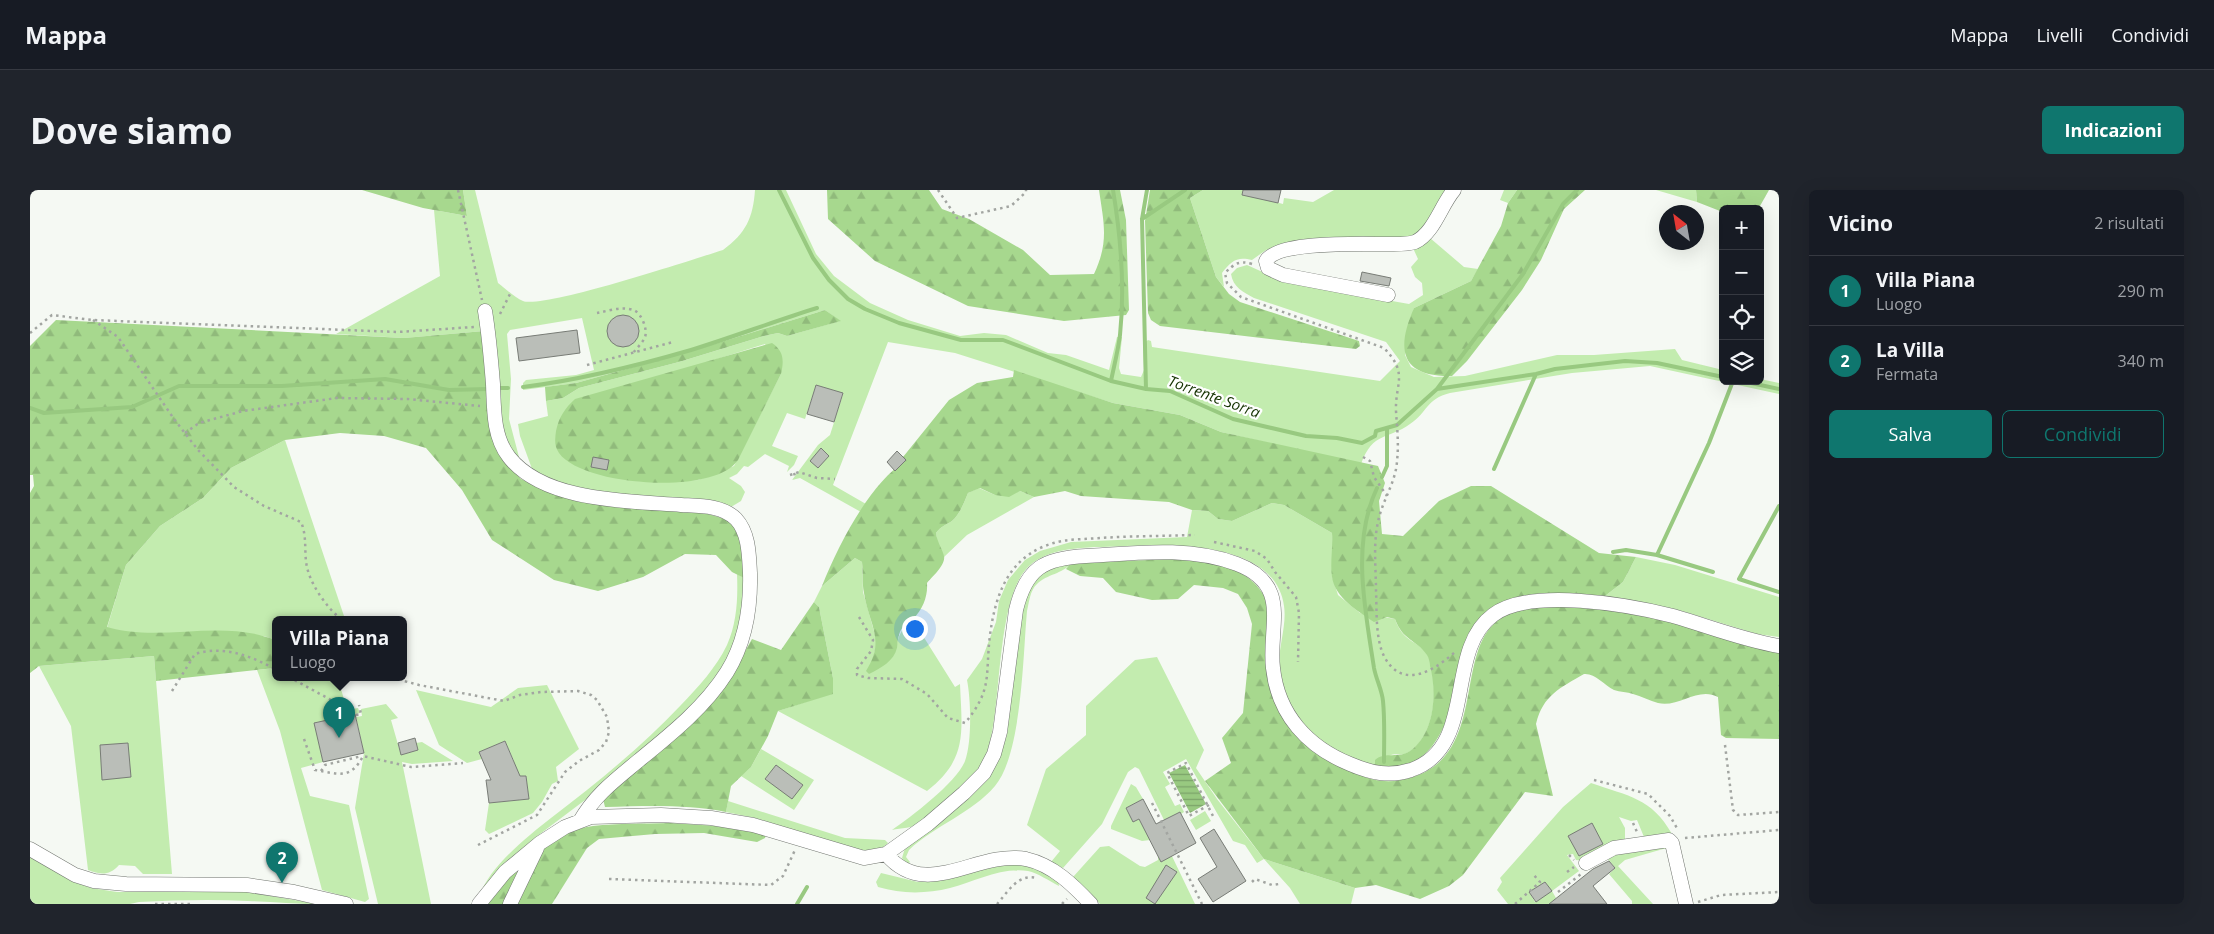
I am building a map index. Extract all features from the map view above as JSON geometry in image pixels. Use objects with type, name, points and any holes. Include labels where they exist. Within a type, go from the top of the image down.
[{"type":"street","points":[[1388,295],[1283,275],[1268,268],[1266,261],[1269,256],[1283,249],[1336,244],[1414,242],[1428,230],[1454,190]]},
{"type":"street","points":[[485,311],[493,384],[492,407],[498,436],[508,456],[527,476],[559,489],[612,500],[718,509],[726,512],[736,520],[746,536],[749,555],[750,605],[744,638],[727,672],[706,700],[673,732],[600,792],[590,803],[580,821]]},
{"type":"street","points":[[479,904],[505,872],[540,843],[565,827],[591,817],[711,818],[753,825],[864,858],[886,854],[928,824],[984,773],[994,754],[1000,732],[1016,610],[1020,593],[1027,579],[1038,568],[1056,559],[1070,556],[1174,552],[1218,559],[1239,565],[1254,573],[1266,584],[1273,597],[1276,612],[1273,667],[1276,684],[1283,704],[1293,722],[1304,736],[1325,752],[1368,771],[1385,775],[1402,773],[1418,768],[1432,758],[1443,745],[1450,733],[1476,634],[1485,621],[1496,612],[1511,606],[1550,600],[1599,603],[1657,612],[1756,642],[1779,646]]},
{"type":"street","points":[[1586,863],[1614,848],[1677,840],[1688,904]]},
{"type":"street","points":[[510,904],[540,843]]},
{"type":"street","points":[[30,849],[75,876],[94,881],[126,884],[247,885],[294,892],[346,904]]},
{"type":"street","points":[[886,854],[894,864],[907,872],[920,875],[935,875],[1006,859],[1028,860],[1063,877],[1091,904]]},
{"type":"path","points":[[458,190],[485,311]]},
{"type":"path","points":[[938,190],[957,218],[1012,206],[1026,190]]},
{"type":"path","points":[[1268,268],[1244,262],[1234,264],[1226,273],[1227,284],[1241,297],[1384,348],[1393,357],[1400,380],[1396,409],[1397,462],[1377,523],[1375,554],[1377,619],[1380,643],[1385,658],[1394,669],[1404,674],[1416,675],[1437,668],[1457,650]]},
{"type":"path","points":[[30,333],[52,315],[92,320],[398,332],[487,325],[499,315],[511,292]]},
{"type":"path","points":[[597,313],[616,309],[633,310],[640,315],[646,330],[645,338],[633,353]]},
{"type":"path","points":[[92,320],[118,337],[198,450],[234,487],[264,506],[288,514],[301,522],[306,534],[308,572],[332,613],[336,616]]},
{"type":"path","points":[[587,365],[673,342]]},
{"type":"path","points":[[185,433],[199,424],[227,414],[337,398],[408,400],[492,407]]},
{"type":"path","points":[[1363,457],[1370,461],[1374,477],[1387,496]]},
{"type":"path","points":[[790,475],[799,472],[816,478],[835,479]]},
{"type":"path","points":[[794,474],[796,479]]},
{"type":"path","points":[[859,617],[874,640],[871,651],[857,669],[857,675],[868,678],[902,679],[927,694],[948,718],[965,724],[986,689],[988,652]]},
{"type":"path","points":[[172,691],[195,654],[207,650],[244,654],[272,668]]},
{"type":"path","points":[[296,681],[342,706],[348,706]]},
{"type":"path","points":[[404,681],[504,701],[542,692],[578,691],[591,695],[597,700],[607,717],[609,732],[606,742],[599,750],[579,761],[565,772],[537,815],[478,845]]},
{"type":"path","points":[[356,716],[361,714],[358,705]]},
{"type":"path","points":[[304,739],[315,770],[344,774],[356,769],[363,756]]},
{"type":"path","points":[[1725,745],[1733,810],[1738,815],[1779,812]]},
{"type":"path","points":[[321,771],[325,765],[363,756],[411,767],[463,762]]},
{"type":"path","points":[[1209,805],[1189,816],[1167,773],[1186,763],[1209,805],[1214,818]]},
{"type":"path","points":[[1594,780],[1648,794],[1670,816],[1677,840],[1779,830]]},
{"type":"path","points":[[1152,803],[1202,904]]},
{"type":"path","points":[[609,879],[771,885],[783,876],[800,839]]},
{"type":"path","points":[[1558,892],[1584,871],[1586,863]]},
{"type":"path","points":[[1515,904],[1540,882],[1533,874]]},
{"type":"path","points":[[996,904],[1020,879],[1026,877],[1040,880]]},
{"type":"path","points":[[1252,882],[1256,879],[1272,885],[1279,884]]},
{"type":"path","points":[[1688,904],[1721,895],[1779,892]]},
{"type":"path","points":[[156,904],[192,904]]},
{"type":"shaded area","points":[[463,190],[475,190],[498,283],[520,300],[536,301],[588,291],[723,250],[743,231],[747,224],[755,190],[786,190],[816,254],[834,276],[870,303],[908,320],[960,336],[984,333],[1006,335],[1048,353],[1066,355],[1109,370],[1117,337],[1122,337],[1119,368],[1121,374],[1141,377],[1144,370],[1143,344],[1148,340],[1151,341],[1152,347],[1380,381],[1400,361],[1386,342],[1254,298],[1236,286],[1231,274],[1237,268],[1247,265],[1285,282],[1409,304],[1423,295],[1422,283],[1415,277],[1411,267],[1418,259],[1413,248],[1430,238],[1464,267],[1478,269],[1471,281],[1414,308],[1405,355],[1411,367],[1434,377],[1465,376],[1557,355],[1594,355],[1675,349],[1682,360],[1719,369],[1719,381],[1650,366],[1572,373],[1450,393],[1432,402],[1410,424],[1376,441],[1366,453],[1361,464],[1221,432],[1180,415],[1113,403],[955,353],[888,342],[833,485],[866,504],[861,512],[800,478],[792,480],[818,445],[830,435],[843,394],[816,385],[805,419],[787,413],[772,446],[798,456],[794,465],[787,472],[789,466],[765,454],[748,467],[744,466],[737,474],[729,478],[741,486],[745,492],[741,501],[731,507],[613,497],[535,477],[520,436],[518,424],[548,416],[546,401],[563,398],[579,388],[679,362],[764,336],[778,333],[787,336],[840,321],[825,310],[692,351],[576,383],[523,390],[523,383],[526,380],[576,375],[594,370],[582,318],[510,330],[507,334],[511,379],[509,419],[519,457],[517,458],[505,437],[484,331],[404,338],[336,334],[440,276],[434,210],[467,216]],"holes":[[[765,344],[781,374],[734,466],[698,480],[670,482],[636,481],[682,370]]]},
{"type":"shaded area","points":[[1203,190],[1261,190],[1260,198],[1283,204],[1284,198],[1313,202],[1334,190],[1448,190],[1424,231],[1415,238],[1281,246],[1266,250],[1252,260],[1238,259],[1228,265],[1222,273],[1224,287],[1216,277],[1190,198]]},
{"type":"shaded area","points":[[1504,190],[1517,190],[1508,203],[1500,200]]},
{"type":"shaded area","points":[[1656,190],[1696,190],[1697,202]]},
{"type":"shaded area","points":[[1764,380],[1779,383],[1779,394],[1738,385],[1764,385]]},
{"type":"shaded area","points":[[285,440],[344,616],[272,616],[272,639],[264,636],[132,633],[107,628],[126,565],[160,526],[203,498],[231,468]]},
{"type":"shaded area","points":[[979,488],[995,495],[1020,491],[1034,497],[967,535],[944,557],[937,541],[936,533],[955,518],[962,508],[968,493]]},
{"type":"shaded area","points":[[1272,503],[1284,505],[1332,533],[1332,576],[1338,595],[1360,613],[1395,619],[1402,633],[1420,646],[1428,655],[1433,677],[1434,700],[1426,733],[1412,750],[1404,754],[1391,755],[1375,767],[1355,761],[1334,751],[1322,744],[1307,729],[1288,699],[1281,678],[1279,660],[1285,613],[1284,606],[1277,585],[1263,569],[1243,558],[1220,551],[1195,547],[1146,545],[1088,547],[1061,551],[1049,554],[1038,560],[1028,567],[1018,581],[1011,600],[1006,623],[991,737],[986,757],[980,768],[965,785],[924,821],[914,826],[892,830],[943,789],[953,779],[965,761],[969,743],[970,721],[967,680],[982,659],[996,622],[999,601],[1008,580],[1025,560],[1040,551],[1071,542],[1187,537],[1192,510],[1208,511],[1218,519],[1232,521]]},
{"type":"shaded area","points":[[1636,557],[1675,565],[1779,597],[1779,637],[1757,634],[1682,611],[1605,596],[1623,582]]},
{"type":"shaded area","points":[[855,558],[862,562],[863,592],[877,642],[873,659],[896,650],[901,633],[913,620],[955,687],[960,684],[960,744],[950,768],[927,791],[778,711],[833,693],[833,678],[819,607],[814,602],[822,586]]},
{"type":"shaded area","points":[[1071,563],[1064,570],[1041,581],[1031,593],[1027,611],[1020,703],[1011,751],[1004,771],[986,796],[919,841],[909,850],[906,857],[910,862],[907,865],[902,858],[905,848],[1000,756],[1007,735],[1020,611],[1031,583],[1047,570]]},
{"type":"shaded area","points":[[737,574],[744,578],[739,638],[723,671],[703,698],[597,791],[536,837],[500,870],[480,895],[492,874],[510,853],[634,750],[666,720],[706,677],[723,653],[733,628],[737,601]]},
{"type":"shaded area","points":[[154,656],[172,874],[143,874],[135,866],[119,865],[108,873],[97,873],[88,870],[71,726],[39,666]]},
{"type":"shaded area","points":[[1157,657],[1204,750],[1196,768],[1217,799],[1264,859],[1257,863],[1245,845],[1233,841],[1186,759],[1163,772],[1170,784],[1165,787],[1175,806],[1180,804],[1184,812],[1164,820],[1139,769],[1135,767],[1128,772],[1102,824],[1063,868],[1051,862],[1060,851],[1027,825],[1046,769],[1086,735],[1086,706],[1135,660]]},
{"type":"shaded area","points":[[272,668],[272,681],[343,681],[339,682],[347,710],[358,708],[360,713],[315,723],[323,762],[301,768],[310,796],[349,805],[369,899],[365,902],[322,890],[280,731],[257,670]]},
{"type":"shaded area","points":[[547,685],[579,749],[556,767],[558,781],[552,784],[533,813],[489,834],[485,830],[489,803],[529,799],[526,776],[512,777],[492,770],[514,761],[505,741],[479,752],[482,759],[467,763],[439,745],[416,690],[491,707],[518,688]]},
{"type":"shaded area","points":[[386,704],[398,718],[391,720],[401,755],[418,750],[416,743],[422,742],[453,761],[412,764],[402,762],[431,904],[378,904],[355,808],[364,753],[356,717],[362,716],[361,709]]},
{"type":"shaded area","points":[[761,749],[814,780],[794,810],[741,776],[751,767]]},
{"type":"shaded area","points":[[1185,765],[1206,804],[1190,813],[1169,773]]},
{"type":"shaded area","points":[[1591,783],[1628,795],[1647,805],[1664,822],[1672,834],[1644,837],[1637,820],[1631,821],[1619,817],[1625,828],[1625,841],[1584,861],[1576,860],[1573,854],[1567,855],[1579,871],[1552,891],[1556,898],[1550,904],[1508,904],[1497,890],[1502,882],[1500,878],[1563,807]],"holes":[[[1545,882],[1551,891],[1535,902],[1529,892]]]},
{"type":"shaded area","points":[[1131,784],[1136,787],[1143,799],[1126,808],[1133,821],[1139,819],[1150,840],[1142,841],[1111,829]]},
{"type":"shaded area","points":[[728,801],[845,838],[885,840],[888,843],[882,848],[863,851],[755,818],[726,812]]},
{"type":"shaded area","points":[[1205,811],[1211,821],[1196,830],[1190,820]]},
{"type":"shaded area","points":[[1109,846],[1140,866],[1145,867],[1158,860],[1158,856],[1169,850],[1195,904],[1100,904],[1073,877],[1100,847]]},
{"type":"shaded area","points":[[1670,847],[1625,860],[1618,866],[1653,904],[1632,904],[1632,901],[1609,874],[1615,868],[1608,859],[1626,849]]},
{"type":"shaded area","points":[[30,856],[73,881],[91,888],[117,892],[247,892],[318,904],[234,900],[180,900],[130,904],[30,904]]},
{"type":"shaded area","points":[[1264,859],[1355,888],[1351,904],[1300,904],[1290,888]]},
{"type":"shaded area","points":[[1009,864],[1023,865],[1040,871],[1058,880],[1059,886],[1036,873],[1018,870],[998,873],[950,888],[923,892],[887,889],[878,887],[876,882],[881,873],[918,882],[936,880]]},
{"type":"green space","points":[[362,190],[463,190],[467,216],[423,208]]},
{"type":"green space","points":[[827,190],[929,190],[942,209],[969,219],[1023,250],[1050,275],[1094,274],[1102,252],[1104,233],[1099,190],[1120,190],[1126,220],[1129,310],[1126,315],[1064,321],[968,306],[875,261],[828,219]]},
{"type":"green space","points":[[1150,190],[1203,190],[1190,198],[1216,277],[1229,294],[1240,302],[1359,341],[1360,346],[1356,349],[1160,326],[1151,320],[1148,313],[1145,221]]},
{"type":"green space","points":[[1517,190],[1585,190],[1564,209],[1541,260],[1522,290],[1467,361],[1452,376],[1422,372],[1412,366],[1404,348],[1408,323],[1414,308],[1471,281],[1501,226],[1508,203]]},
{"type":"green space","points":[[1696,190],[1769,190],[1761,205],[1719,205],[1719,211],[1697,202]]},
{"type":"green space","points":[[825,310],[841,321],[787,336],[778,333],[764,336],[679,362],[579,388],[563,398],[546,401],[545,387],[576,383],[692,351]]},
{"type":"green space","points":[[56,320],[404,338],[484,331],[488,384],[487,404],[493,438],[502,458],[521,479],[555,494],[708,514],[732,521],[741,538],[744,578],[732,572],[716,555],[685,554],[643,577],[598,591],[554,580],[492,540],[462,490],[426,448],[384,436],[340,433],[285,440],[231,468],[203,498],[160,526],[126,565],[107,627],[148,633],[212,630],[254,634],[272,639],[272,668],[156,681],[154,656],[39,666],[30,673],[30,493],[34,486],[33,475],[30,475],[30,346]]},
{"type":"green space","points":[[772,343],[781,353],[783,365],[781,374],[738,460],[725,471],[704,479],[677,482],[648,482],[620,479],[593,473],[572,464],[557,450],[555,440],[559,421],[565,409],[575,399]]},
{"type":"green space","points":[[1014,370],[1113,403],[1180,415],[1221,432],[1378,466],[1385,483],[1379,501],[1382,534],[1403,536],[1439,501],[1471,486],[1491,486],[1599,553],[1636,557],[1623,582],[1605,596],[1557,593],[1524,596],[1495,606],[1482,616],[1473,628],[1470,636],[1449,715],[1442,731],[1433,746],[1422,757],[1408,764],[1396,767],[1375,767],[1375,760],[1379,757],[1401,755],[1410,751],[1425,734],[1432,712],[1433,700],[1432,676],[1427,655],[1402,632],[1395,619],[1387,617],[1374,622],[1342,598],[1334,585],[1332,577],[1332,533],[1284,505],[1272,503],[1232,521],[1218,519],[1208,511],[1192,510],[1169,502],[1081,496],[1065,491],[1034,497],[1020,491],[1009,497],[995,495],[980,488],[968,493],[962,508],[955,518],[936,533],[944,556],[943,563],[927,583],[926,597],[920,611],[901,631],[893,657],[882,667],[869,674],[866,671],[875,650],[875,641],[864,593],[862,562],[855,558],[822,586],[837,552],[867,500],[892,471],[906,460],[903,457],[949,400],[977,383],[1013,377]]},
{"type":"green space","points":[[1175,559],[1228,567],[1250,579],[1259,588],[1267,600],[1289,725],[1312,749],[1329,760],[1365,777],[1386,781],[1406,779],[1438,763],[1454,744],[1463,719],[1473,668],[1480,644],[1492,625],[1512,613],[1549,607],[1594,609],[1640,616],[1677,624],[1753,647],[1779,651],[1779,739],[1726,738],[1721,735],[1718,697],[1711,694],[1696,695],[1673,703],[1658,703],[1614,690],[1596,677],[1584,674],[1560,688],[1548,699],[1539,714],[1536,724],[1553,796],[1525,792],[1463,875],[1449,886],[1420,899],[1376,885],[1355,888],[1264,859],[1205,781],[1231,763],[1222,738],[1243,713],[1252,624],[1247,608],[1238,594],[1223,588],[1194,585],[1178,599],[1152,600],[1116,592],[1103,578],[1080,576],[1066,569],[1071,563]]},
{"type":"green space","points":[[814,602],[819,607],[833,678],[833,694],[778,711],[768,736],[751,767],[731,786],[726,812],[681,807],[605,807],[603,799],[731,676],[752,639],[781,650]]},
{"type":"green space","points":[[670,823],[706,825],[766,834],[765,838],[757,842],[704,833],[655,834],[599,839],[587,848],[552,904],[487,904],[520,866],[562,836],[593,826]]},
{"type":"building","points":[[1243,190],[1281,190],[1278,203],[1242,195]]},
{"type":"building","points":[[1362,272],[1391,278],[1389,286],[1360,281]]},
{"type":"building","points":[[623,315],[629,316],[634,320],[638,325],[638,337],[634,342],[629,346],[623,347],[617,346],[612,342],[608,337],[607,331],[608,325],[612,320],[617,316]]},
{"type":"building","points":[[577,330],[580,353],[519,361],[516,338]]},
{"type":"building","points":[[816,385],[843,393],[834,422],[807,414]]},
{"type":"building","points":[[821,448],[829,456],[818,468],[810,461]]},
{"type":"building","points":[[897,451],[906,460],[895,471],[887,462]]},
{"type":"building","points":[[593,457],[609,460],[607,470],[591,467]]},
{"type":"building","points":[[355,714],[364,753],[323,762],[314,723]]},
{"type":"building","points":[[415,738],[418,750],[401,755],[398,743]]},
{"type":"building","points":[[505,741],[520,776],[526,776],[529,799],[489,803],[486,780],[491,780],[479,752]]},
{"type":"building","points":[[128,743],[131,777],[102,780],[100,745]]},
{"type":"building","points":[[776,765],[803,785],[792,799],[765,779]]},
{"type":"building","points":[[1143,799],[1156,824],[1180,812],[1196,843],[1161,862],[1139,819],[1133,822],[1126,808]]},
{"type":"building","points":[[1592,823],[1603,844],[1579,856],[1568,836]]},
{"type":"building","points":[[1214,829],[1246,881],[1213,902],[1198,879],[1217,867],[1200,838]]},
{"type":"building","points":[[1609,861],[1615,868],[1593,886],[1607,904],[1549,904],[1593,869]]},
{"type":"building","points":[[1166,865],[1177,872],[1155,904],[1146,898]]},
{"type":"building","points":[[1545,882],[1552,891],[1536,902],[1529,892]]},
{"type":"waterway","name":"Torrente Sorra","points":[[779,190],[813,258],[829,280],[848,299],[865,309],[899,323],[961,340],[1003,340],[1111,381],[1146,389],[1170,391],[1233,419],[1306,436],[1337,438],[1362,443],[1375,436],[1376,431],[1397,425],[1437,389],[1536,374],[1555,369],[1625,361],[1657,363],[1719,376]]},
{"type":"waterway","points":[[1111,381],[1120,335],[1122,299],[1120,244],[1113,190]]},
{"type":"waterway","points":[[1146,389],[1142,219],[1147,190]]},
{"type":"waterway","points":[[1142,219],[1185,190]]},
{"type":"waterway","points":[[1437,389],[1523,274],[1563,204],[1577,190]]},
{"type":"waterway","points":[[523,387],[608,372],[650,362],[817,308]]},
{"type":"waterway","points":[[1494,469],[1536,374]]},
{"type":"waterway","points":[[30,408],[44,413],[132,407],[179,386],[282,386],[385,379],[449,390],[488,389]]},
{"type":"waterway","points":[[1613,552],[1626,550],[1657,555],[1709,443],[1731,385]]},
{"type":"waterway","name":"Torrente Sorra","points":[[1760,385],[1779,389]]},
{"type":"waterway","points":[[499,388],[508,388]]},
{"type":"waterway","points":[[1382,477],[1387,466],[1387,428]]},
{"type":"waterway","points":[[1377,488],[1369,509],[1364,531],[1362,576],[1374,668],[1383,701],[1384,762]]},
{"type":"waterway","points":[[1779,506],[1739,579],[1779,592]]},
{"type":"waterway","points":[[1657,555],[1713,572]]},
{"type":"waterway","points":[[797,904],[807,887]]},
{"type":"place","name":"Villa Piana","points":[[339,738]]},
{"type":"place","name":"La Villa","points":[[282,883]]}]
